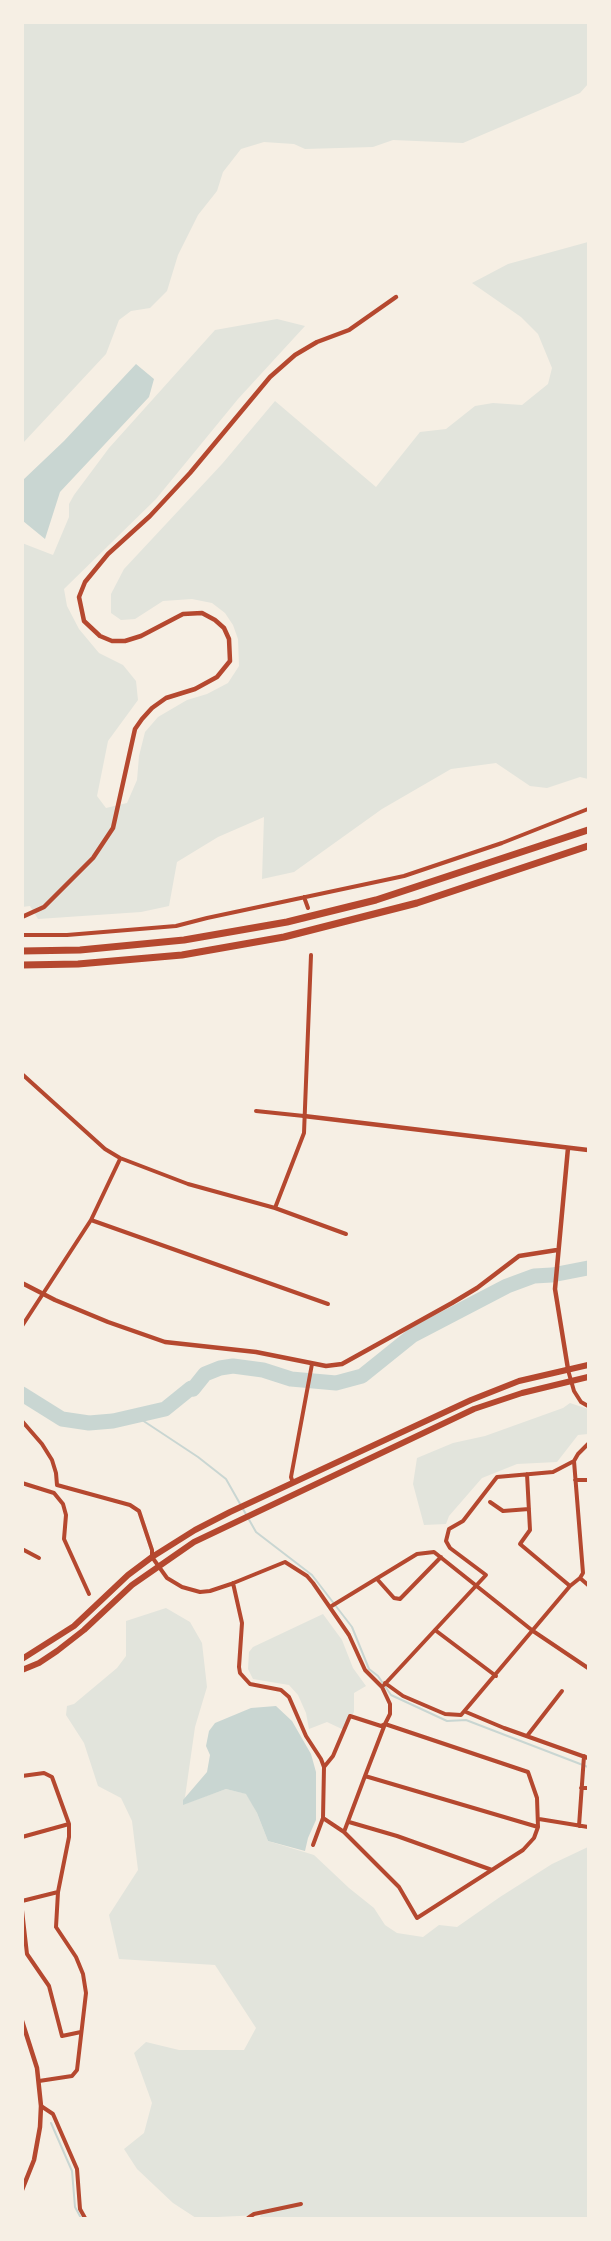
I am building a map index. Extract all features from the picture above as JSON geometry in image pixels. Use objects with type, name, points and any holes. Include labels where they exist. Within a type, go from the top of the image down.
[{"type":"highway","points":[[22,951],[80,950],[184,940],[287,922],[376,900],[588,830]]},
{"type":"highway","points":[[22,966],[78,964],[182,955],[284,938],[417,903],[588,846]]},
{"type":"main road","points":[[22,1659],[74,1626],[128,1575],[152,1557],[213,1521],[471,1400],[519,1381],[588,1365]]},
{"type":"main road","points":[[22,1670],[39,1663],[84,1630],[132,1585],[194,1542],[447,1421],[522,1393],[588,1377]]},
{"type":"street","points":[[22,917],[44,907],[93,858],[113,828],[135,729],[142,719],[166,698],[195,689],[217,677],[230,661],[229,639],[224,628],[202,613],[183,614],[141,636],[125,641],[112,641],[100,636],[84,621],[79,597],[85,582],[108,554],[150,516],[190,474],[270,377],[296,355],[317,342],[349,330],[396,297]]},
{"type":"street","points":[[22,935],[67,935],[176,927],[404,876],[502,843],[588,809]]},
{"type":"street","points":[[304,897],[308,908]]},
{"type":"street","points":[[275,1208],[304,1133],[311,956]]},
{"type":"street","points":[[22,1074],[105,1149],[120,1158],[188,1184],[275,1208],[346,1234]]},
{"type":"street","points":[[256,1111],[588,1150]]},
{"type":"street","points":[[568,1149],[555,1289],[571,1381],[581,1402],[588,1406]]},
{"type":"street","points":[[22,1326],[91,1220],[120,1158]]},
{"type":"street","points":[[91,1220],[328,1304]]},
{"type":"street","points":[[22,1283],[42,1295],[165,1342],[256,1352],[326,1366],[342,1364],[477,1288],[519,1257],[557,1250]]},
{"type":"street","points":[[294,1483],[291,1477],[312,1364]]},
{"type":"street","points":[[22,1421],[42,1444],[52,1460],[57,1485],[54,1492]]},
{"type":"street","points":[[384,1685],[486,1575],[450,1548],[446,1541],[449,1529],[463,1521],[497,1477],[553,1472],[574,1461],[588,1444]]},
{"type":"street","points":[[57,1485],[130,1505],[138,1511],[157,1566],[167,1578],[182,1587],[210,1591],[285,1562],[307,1576],[330,1607],[349,1635],[365,1670],[403,1696],[445,1714],[461,1715],[466,1712],[583,1573],[574,1461]]},
{"type":"street","points":[[527,1474],[530,1530],[520,1544],[570,1586]]},
{"type":"street","points":[[575,1480],[588,1479]]},
{"type":"street","points":[[22,1483],[54,1492],[63,1504],[66,1515],[64,1539],[89,1594]]},
{"type":"street","points":[[490,1502],[503,1511],[529,1509]]},
{"type":"street","points":[[22,1549],[39,1558]]},
{"type":"street","points":[[330,1607],[417,1554],[429,1552],[441,1557],[533,1631],[588,1668]]},
{"type":"street","points":[[377,1579],[394,1598],[400,1599],[441,1557]]},
{"type":"street","points":[[580,1578],[588,1585]]},
{"type":"street","points":[[233,1583],[242,1623],[238,1667],[240,1673],[250,1684],[280,1690],[289,1697],[306,1736],[324,1767],[323,1818],[313,1845]]},
{"type":"street","points":[[435,1630],[496,1676]]},
{"type":"street","points":[[344,1832],[390,1714],[390,1704],[384,1685]]},
{"type":"street","points":[[527,1736],[562,1691]]},
{"type":"street","points":[[466,1712],[586,1757],[581,1788],[579,1826]]},
{"type":"street","points":[[323,1818],[344,1832],[399,1887],[417,1918],[523,1850],[534,1838],[539,1819],[537,1798],[528,1772],[385,1724],[381,1726],[350,1716],[333,1756],[324,1767]]},
{"type":"street","points":[[22,1776],[44,1773],[52,1777],[69,1824],[69,1837],[58,1892],[56,1927],[76,1957],[86,1993],[77,2070],[72,2076],[39,2081]]},
{"type":"street","points":[[365,1776],[538,1827]]},
{"type":"street","points":[[581,1788],[588,1788]]},
{"type":"street","points":[[539,1819],[588,1827]]},
{"type":"street","points":[[349,1822],[397,1836],[493,1870]]},
{"type":"street","points":[[22,1837],[69,1824]]},
{"type":"street","points":[[22,1901],[58,1892]]},
{"type":"street","points":[[22,1910],[27,1954],[49,1986],[62,2036],[81,2032]]},
{"type":"street","points":[[22,2020],[32,2048],[39,2081],[41,2106],[34,2160],[22,2190]]},
{"type":"street","points":[[41,2106],[53,2114],[76,2169],[80,2209],[85,2218]]},
{"type":"street","points":[[248,2218],[254,2214],[301,2204]]},
{"type":"shaded area","points":[[23,22],[588,23],[588,84],[580,93],[463,143],[393,140],[373,147],[305,149],[294,144],[264,142],[241,149],[223,172],[217,191],[198,215],[178,255],[167,291],[150,308],[131,311],[119,320],[106,354],[23,443]]},
{"type":"shaded area","points":[[588,242],[588,779],[580,777],[547,788],[530,786],[496,763],[451,769],[382,809],[294,872],[262,879],[264,817],[218,837],[177,862],[169,906],[141,912],[38,919],[30,906],[22,907],[22,543],[53,555],[69,517],[69,504],[74,495],[109,448],[215,330],[277,319],[305,326],[238,399],[156,499],[64,589],[67,606],[79,629],[99,653],[123,665],[136,681],[138,700],[108,741],[97,796],[106,808],[127,803],[137,780],[139,756],[145,732],[158,717],[187,700],[207,694],[228,683],[239,666],[238,639],[233,625],[225,613],[212,603],[192,599],[163,601],[135,619],[121,620],[111,613],[111,594],[124,569],[222,464],[275,401],[376,487],[420,432],[446,429],[475,406],[493,403],[522,405],[548,384],[552,368],[538,334],[521,317],[472,283],[508,264]]},
{"type":"shaded area","points":[[136,364],[154,379],[149,397],[60,492],[45,539],[23,521],[23,480],[64,441]]},
{"type":"shaded area","points":[[570,1403],[588,1409],[588,1434],[578,1435],[557,1462],[517,1464],[482,1478],[449,1516],[446,1524],[424,1525],[413,1484],[417,1458],[453,1443],[485,1436],[563,1408]]},
{"type":"shaded area","points":[[166,1608],[190,1622],[202,1643],[207,1687],[195,1727],[184,1804],[226,1789],[247,1794],[268,1841],[314,1855],[374,1908],[385,1925],[397,1933],[423,1937],[439,1925],[457,1927],[552,1864],[588,1847],[588,2218],[259,2218],[261,2215],[196,2218],[173,2203],[137,2169],[124,2149],[144,2133],[152,2103],[134,2053],[146,2042],[179,2050],[244,2050],[256,2028],[215,1965],[119,1959],[109,1915],[138,1870],[132,1821],[121,1798],[98,1786],[84,1743],[66,1715],[67,1706],[74,1704],[117,1668],[126,1656],[126,1621]]},
{"type":"shaded area","points":[[323,1614],[342,1640],[353,1668],[366,1686],[354,1693],[354,1712],[344,1730],[327,1722],[309,1729],[306,1713],[298,1695],[289,1685],[253,1679],[248,1669],[249,1652],[253,1647]]},
{"type":"shaded area","points":[[276,1706],[292,1721],[311,1754],[316,1772],[316,1820],[305,1851],[268,1841],[257,1813],[246,1794],[226,1789],[183,1805],[183,1800],[207,1772],[210,1755],[206,1746],[209,1731],[215,1723],[251,1708]]},
{"type":"waterway","points":[[22,1394],[62,1419],[89,1423],[113,1421],[165,1409],[191,1388],[193,1389],[205,1374],[220,1368],[233,1366],[263,1370],[291,1379],[336,1383],[362,1376],[413,1335],[507,1286],[534,1276],[588,1268]]},
{"type":"waterway","points":[[136,1416],[198,1457],[226,1479],[256,1532],[312,1575],[352,1627],[369,1669],[378,1676],[391,1695],[447,1721],[466,1720],[588,1767]]},
{"type":"waterway","points":[[51,2123],[72,2171],[75,2207],[81,2218]]}]
